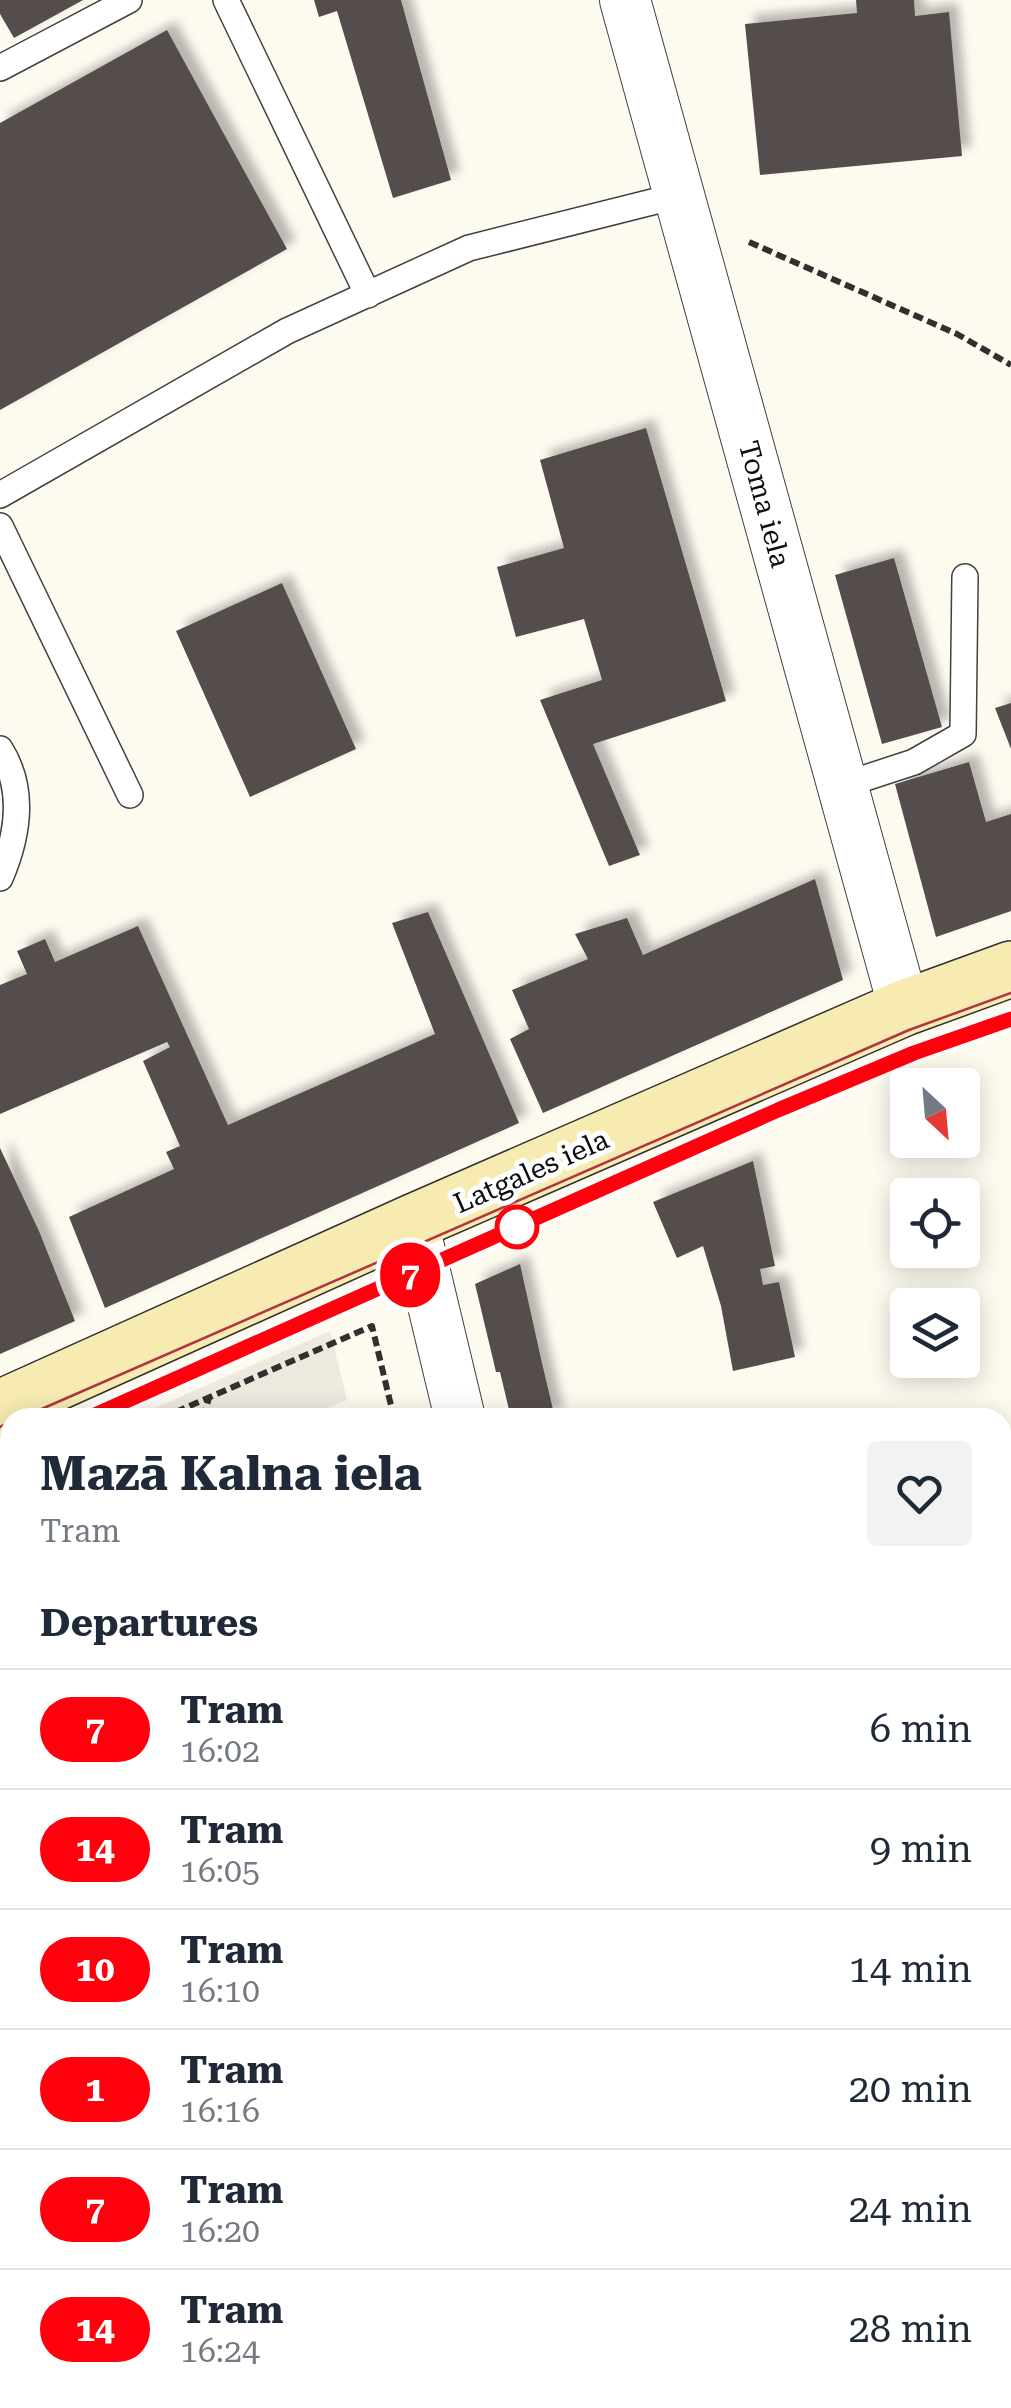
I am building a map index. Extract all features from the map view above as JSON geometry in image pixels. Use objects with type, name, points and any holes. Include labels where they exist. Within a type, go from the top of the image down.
[{"type":"street","name":"Toma iela","points":[[625,0],[904,1008]]},
{"type":"street","name":"Latgales iela","points":[[0,1408],[904,1008],[1011,969]]},
{"type":"street","points":[[413,1222],[458,1408]]},
{"type":"lane","points":[[0,68],[129,0]]},
{"type":"lane","points":[[226,0],[368,294]]},
{"type":"lane","points":[[0,495],[288,330],[469,248],[680,195]]},
{"type":"lane","points":[[0,526],[130,795]]},
{"type":"lane","points":[[842,786],[914,762],[962,734],[965,577]]},
{"type":"lane","points":[[0,749],[8,763],[18,803],[14,846],[0,878]]},
{"type":"path","points":[[738,238],[958,334],[1011,365]]},
{"type":"path","points":[[184,1408],[372,1326],[392,1408]]},
{"type":"path","points":[[206,1408],[210,1396]]},
{"type":"shaded area","points":[[330,1331],[347,1400],[327,1408],[155,1408]]},
{"type":"building","points":[[0,0],[83,0],[14,38],[0,14]]},
{"type":"building","points":[[314,0],[401,0],[451,180],[393,198],[337,11],[319,17]]},
{"type":"building","points":[[856,0],[914,0],[915,16],[949,12],[962,156],[760,175],[745,24],[857,13]]},
{"type":"building","points":[[167,30],[287,249],[0,410],[0,123]]},
{"type":"building","points":[[646,428],[726,701],[593,744],[640,855],[609,866],[540,700],[602,680],[584,619],[516,637],[497,567],[564,548],[540,460]]},
{"type":"building","points":[[894,558],[942,727],[882,744],[835,575]]},
{"type":"building","points":[[282,583],[356,749],[250,797],[176,631]]},
{"type":"building","points":[[1011,703],[1011,749],[995,708]]},
{"type":"building","points":[[969,762],[986,822],[1011,814],[1011,911],[936,937],[895,784]]},
{"type":"building","points":[[815,879],[843,980],[543,1113],[510,1039],[529,1029],[512,990],[588,959],[575,934],[627,918],[643,955]]},
{"type":"building","points":[[428,912],[519,1123],[105,1308],[69,1217],[174,1169],[166,1152],[180,1146],[143,1061],[170,1047],[167,1042],[0,1114],[0,985],[27,974],[17,951],[45,939],[55,962],[138,926],[228,1125],[435,1034],[392,923]]},
{"type":"building","points":[[0,1148],[75,1321],[0,1354]]},
{"type":"building","points":[[753,1161],[775,1266],[760,1269],[763,1285],[779,1282],[795,1357],[733,1371],[721,1306],[703,1246],[677,1258],[653,1202]]},
{"type":"building","points":[[520,1264],[553,1408],[509,1408],[475,1284]]},
{"type":"tram line","points":[[44,1408],[909,1030],[1011,993]]},
{"type":"tram line","points":[[110,1408],[778,1111],[914,1053],[1011,1019]]},
{"type":"tram line","name":"7","points":[[110,1408],[778,1110],[914,1053],[1011,1019]]}]
